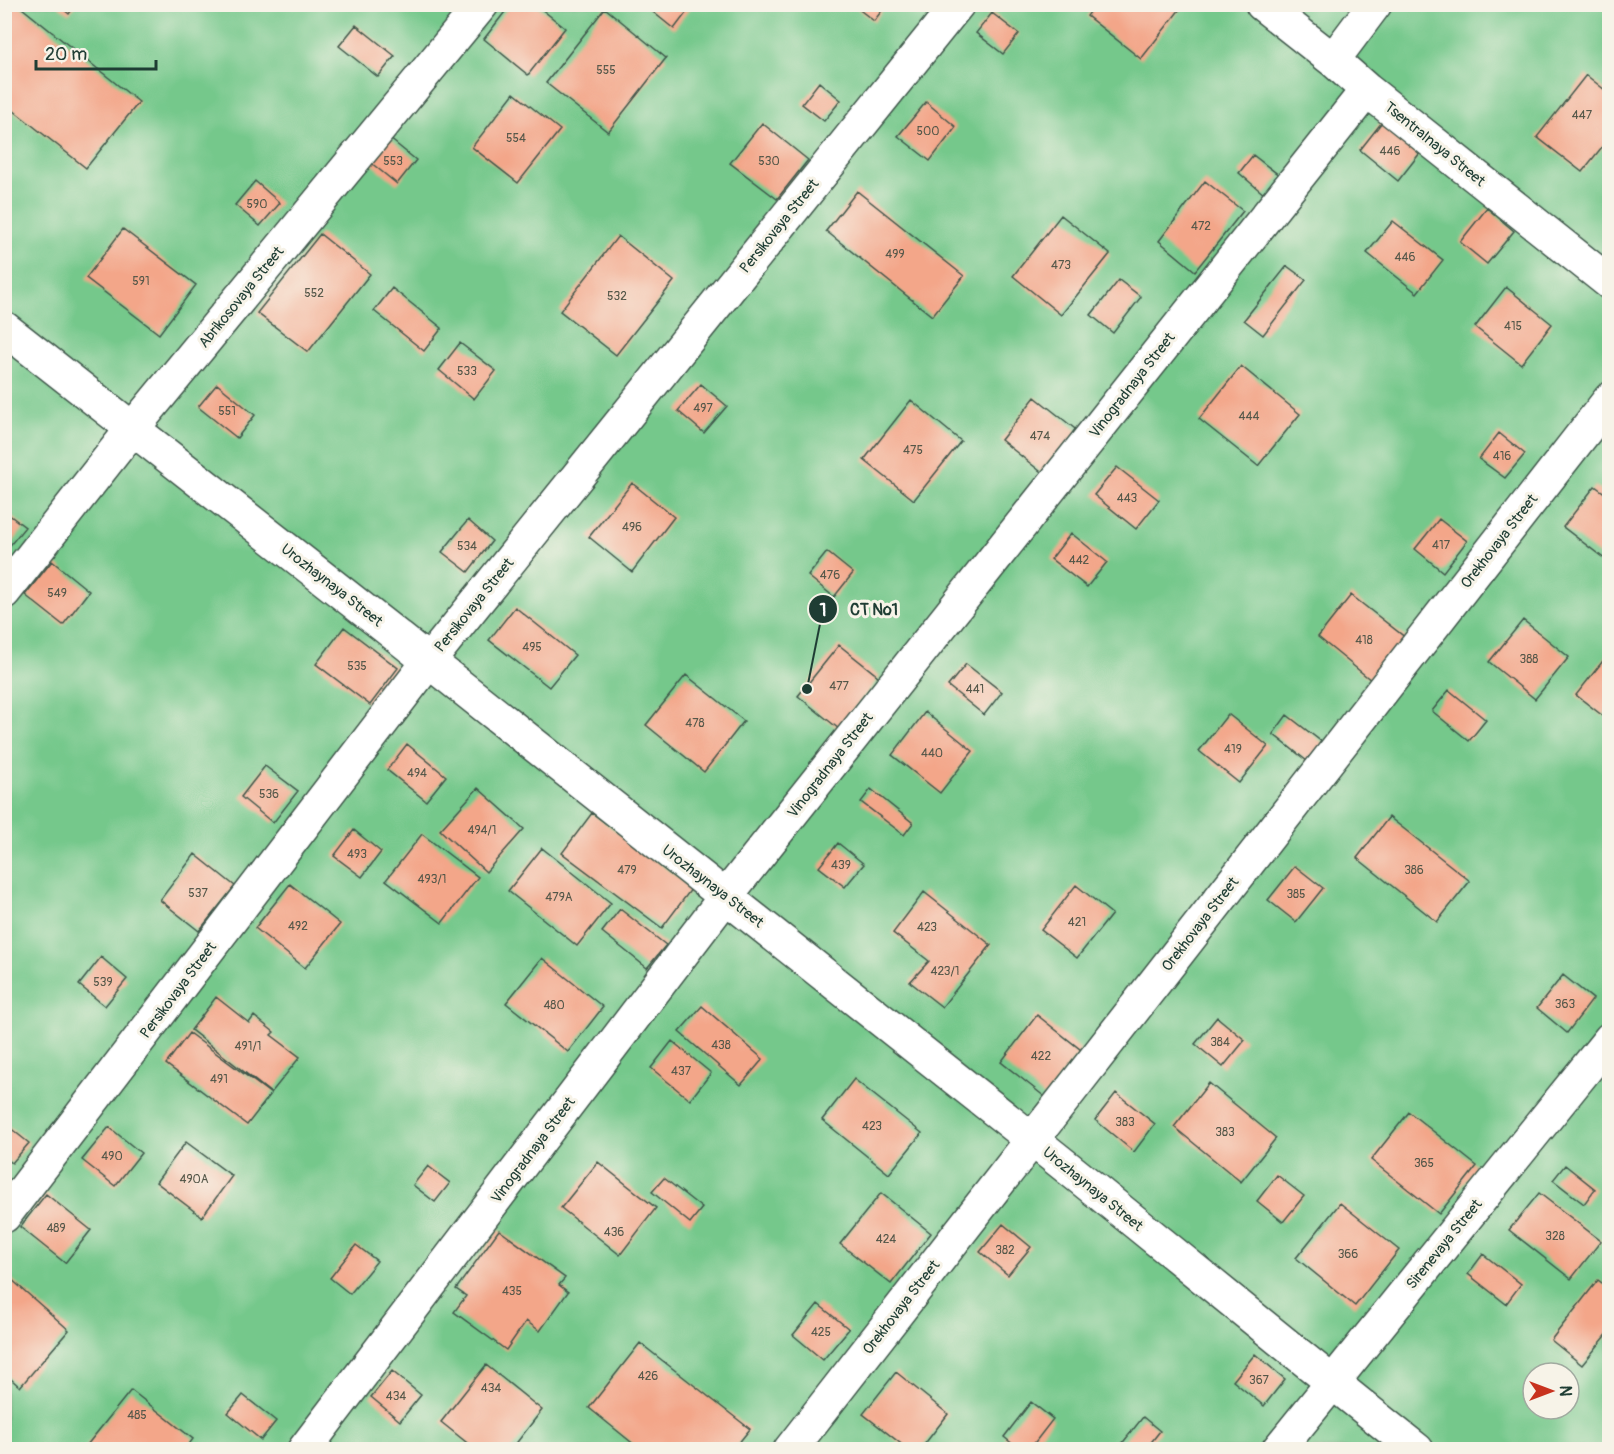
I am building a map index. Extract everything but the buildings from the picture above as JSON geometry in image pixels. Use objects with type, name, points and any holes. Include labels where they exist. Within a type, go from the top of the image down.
[{"type":"street","name":"Abrikosovaya Street","points":[[4,592],[133,428],[482,4]]},
{"type":"street","name":"Persikovaya Street","points":[[4,1216],[429,661],[958,4]]},
{"type":"street","name":"Tsentralnaya Street","points":[[1262,4],[1610,284]]},
{"type":"street","points":[[1333,60],[1375,4]]},
{"type":"street","name":"Vinogradnaya Street","points":[[304,1449],[726,896],[1367,90]]},
{"type":"street","name":"Urozhaynaya Street","points":[[4,328],[1033,1139],[1417,1449]]},
{"type":"street","name":"Orekhovaya Street","points":[[790,1449],[1610,399]]},
{"type":"street","name":"Sirenevaya Street","points":[[1278,1449],[1610,1039]]},
{"type":"green space","points":[[5,5],[1609,5],[1609,1449],[5,1450]]},
{"type":"place","name":"СТ №1","points":[[807,689]]}]
